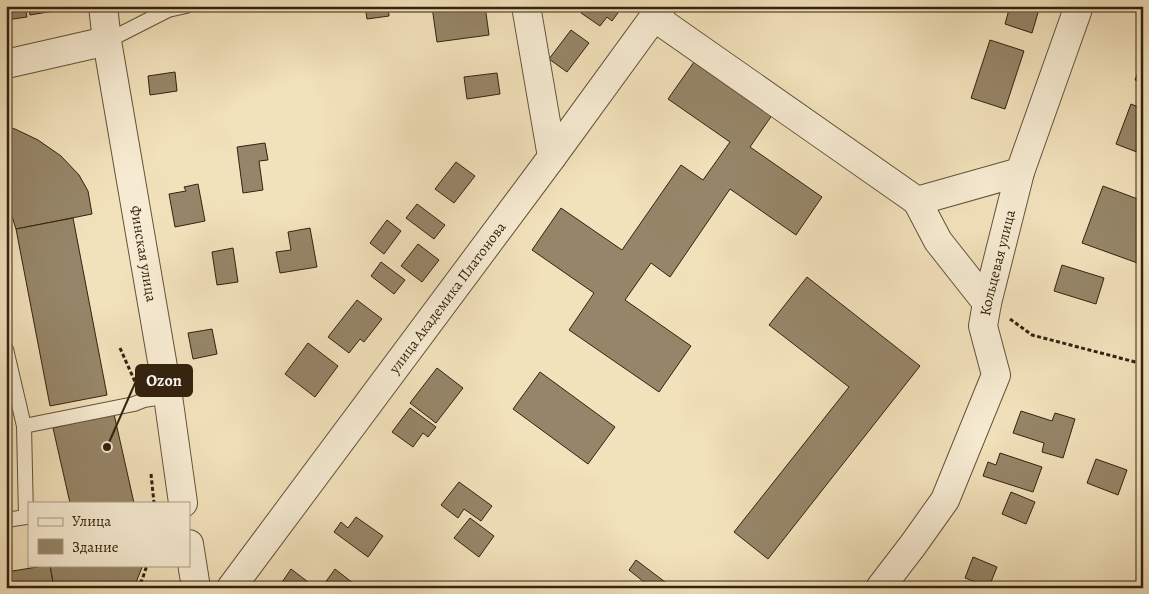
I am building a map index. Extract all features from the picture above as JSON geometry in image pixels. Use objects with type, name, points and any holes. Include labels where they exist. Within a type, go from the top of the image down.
[{"type":"street","name":"Финская улица","points":[[103,6],[156,398],[183,502]]},
{"type":"street","points":[[526,6],[552,157]]},
{"type":"street","name":"Кольцевая улица","points":[[880,588],[945,500],[996,375],[982,326],[987,303],[1020,172],[1079,6]]},
{"type":"street","points":[[658,12],[917,201],[938,241],[987,303]]},
{"type":"street","name":"улица Академика Платонова","points":[[232,588],[658,12]]},
{"type":"street","points":[[6,64],[107,41]]},
{"type":"street","points":[[917,201],[1020,172]]},
{"type":"street","points":[[190,550],[196,588]]},
{"type":"lane","points":[[107,41],[166,8],[186,6]]},
{"type":"lane","points":[[6,349],[24,426],[26,517],[6,520]]},
{"type":"lane","points":[[24,426],[156,398]]},
{"type":"path","points":[[987,303],[1032,335],[1143,364]]},
{"type":"path","points":[[120,348],[156,398]]},
{"type":"path","points":[[150,466],[154,502]]},
{"type":"path","points":[[136,588],[142,580],[147,566]]},
{"type":"building","points":[[6,6],[25,6],[27,17],[6,20]]},
{"type":"building","points":[[28,6],[59,6],[60,10],[30,15]]},
{"type":"building","points":[[365,6],[388,6],[389,16],[367,19]]},
{"type":"building","points":[[485,6],[489,35],[437,42],[432,7]]},
{"type":"building","points":[[586,6],[623,6],[612,21],[607,17],[600,26],[581,13]]},
{"type":"building","points":[[1010,6],[1040,6],[1032,33],[1005,24]]},
{"type":"building","points":[[571,30],[589,43],[567,72],[549,59]]},
{"type":"building","points":[[990,40],[1024,51],[1005,109],[971,98]]},
{"type":"building","points":[[699,55],[777,108],[750,147],[822,197],[796,235],[730,189],[670,277],[651,263],[625,300],[691,346],[659,392],[569,330],[594,293],[532,250],[561,208],[622,250],[681,165],[703,180],[730,142],[668,99]]},
{"type":"building","points":[[1143,59],[1143,82],[1135,80]]},
{"type":"building","points":[[175,72],[177,91],[150,95],[148,76]]},
{"type":"building","points":[[497,73],[500,94],[467,99],[464,77]]},
{"type":"building","points":[[1131,104],[1143,109],[1142,154],[1116,144]]},
{"type":"building","points":[[6,127],[15,129],[38,140],[61,156],[79,175],[88,191],[92,214],[16,229],[10,210],[6,207]]},
{"type":"building","points":[[265,143],[268,160],[259,161],[263,190],[243,193],[237,147]]},
{"type":"building","points":[[456,162],[475,176],[454,203],[435,189]]},
{"type":"building","points":[[198,184],[205,221],[175,227],[169,194],[186,191],[184,187]]},
{"type":"building","points":[[1103,186],[1143,201],[1143,265],[1082,243]]},
{"type":"building","points":[[417,204],[445,225],[434,239],[406,218]]},
{"type":"building","points":[[73,218],[107,395],[50,406],[16,229]]},
{"type":"building","points":[[387,220],[401,231],[384,254],[370,243]]},
{"type":"building","points":[[310,228],[317,267],[280,273],[276,252],[291,250],[288,232]]},
{"type":"building","points":[[418,244],[439,260],[422,282],[401,266]]},
{"type":"building","points":[[233,248],[238,282],[217,285],[212,252]]},
{"type":"building","points":[[381,262],[405,280],[394,294],[371,276]]},
{"type":"building","points":[[1062,265],[1104,278],[1096,304],[1054,291]]},
{"type":"building","points":[[807,277],[920,366],[768,559],[734,532],[849,387],[769,325]]},
{"type":"building","points":[[357,300],[382,319],[364,342],[360,339],[349,353],[328,337]]},
{"type":"building","points":[[212,329],[217,354],[193,359],[188,333]]},
{"type":"building","points":[[308,343],[338,366],[315,397],[285,374]]},
{"type":"building","points":[[437,368],[463,388],[436,423],[410,403]]},
{"type":"building","points":[[540,372],[615,427],[588,464],[513,409]]},
{"type":"building","points":[[410,408],[436,427],[428,437],[423,433],[413,447],[392,432]]},
{"type":"building","points":[[1021,411],[1052,421],[1055,413],[1075,419],[1063,458],[1042,452],[1044,443],[1013,433]]},
{"type":"building","points":[[114,414],[134,502],[70,502],[53,428]]},
{"type":"building","points":[[1000,453],[1042,467],[1033,492],[983,476],[988,462],[996,465]]},
{"type":"building","points":[[1096,459],[1127,470],[1118,495],[1087,483]]},
{"type":"building","points":[[459,482],[492,506],[481,521],[464,509],[458,518],[441,505]]},
{"type":"building","points":[[1011,492],[1035,502],[1026,524],[1002,514]]},
{"type":"building","points":[[356,517],[383,536],[368,557],[334,532],[341,522],[348,528]]},
{"type":"building","points":[[470,518],[494,536],[479,557],[454,538]]},
{"type":"building","points":[[973,557],[997,567],[989,587],[965,578]]},
{"type":"building","points":[[636,560],[669,585],[667,588],[639,588],[644,582],[629,570]]},
{"type":"building","points":[[50,566],[54,588],[6,588],[6,572]]},
{"type":"building","points":[[50,566],[143,566],[132,588],[54,588]]},
{"type":"building","points":[[291,569],[316,588],[278,588]]},
{"type":"building","points":[[335,569],[353,583],[350,588],[322,587]]},
{"type":"place","name":"Ozon","points":[[107,447]]}]
